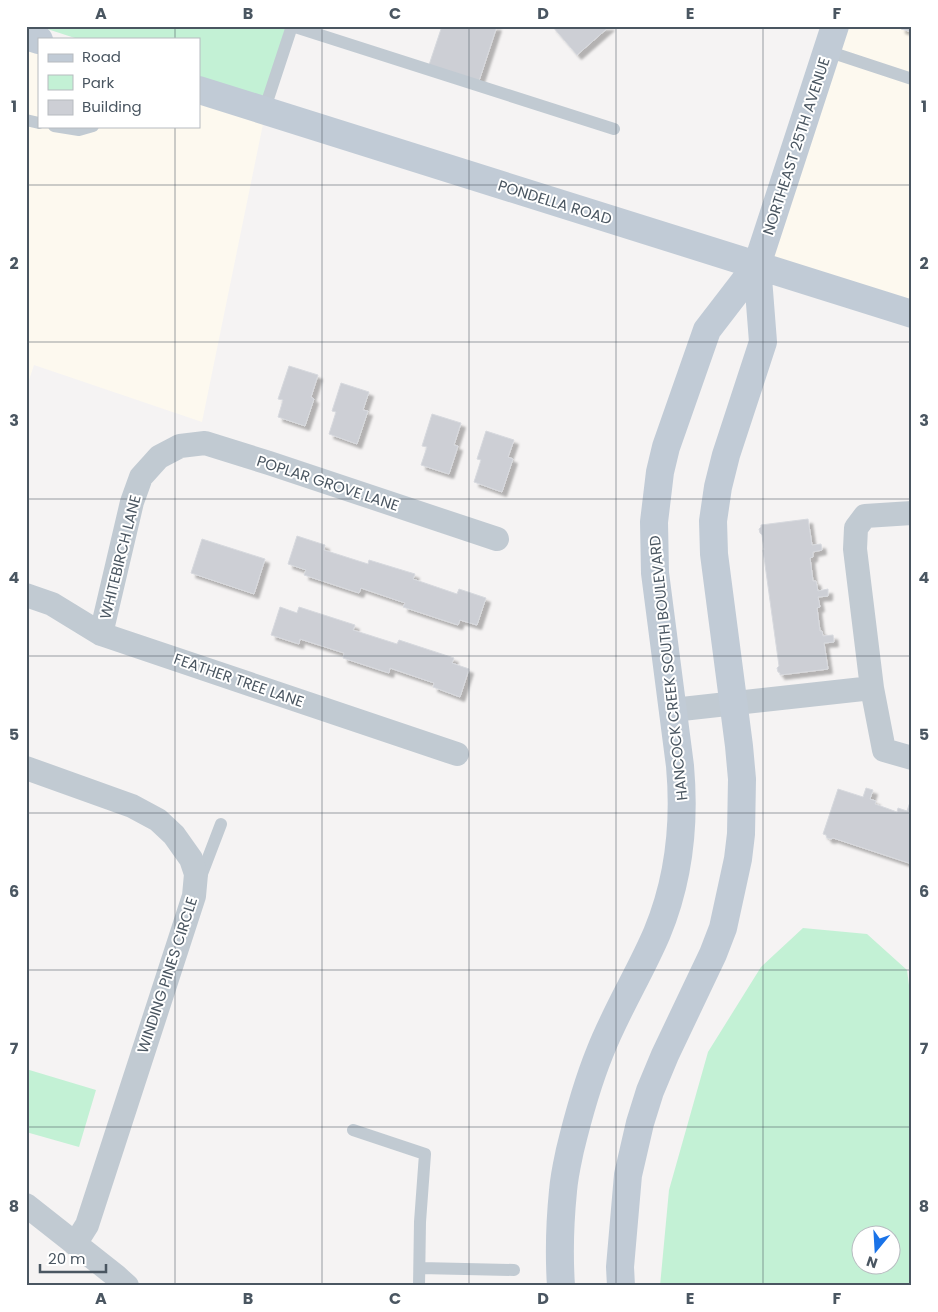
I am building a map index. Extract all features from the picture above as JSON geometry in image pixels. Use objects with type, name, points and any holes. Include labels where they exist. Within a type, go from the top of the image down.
[{"type":"street","points":[[26,36],[38,40]]},
{"type":"street","name":"NORTHEAST 25TH AVENUE","points":[[758,265],[831,39]]},
{"type":"street","name":"PONDELLA ROAD","points":[[200,90],[912,314]]},
{"type":"street","points":[[621,1286],[620,1267],[628,1175],[640,1123],[650,1091],[665,1055],[713,954],[723,928],[738,859],[741,834],[742,779],[714,554],[714,521],[718,487],[726,455],[763,342],[758,265]]},
{"type":"street","name":"HANCOCK CREEK SOUTH BOULEVARD","points":[[561,1286],[563,1191],[566,1168],[577,1120],[603,1045],[657,932],[678,859],[682,793],[655,573],[654,522],[660,472],[666,447],[707,330],[758,265]]},
{"type":"street","name":"POPLAR GROVE LANE","points":[[159,457],[180,446],[205,443],[269,462],[497,539]]},
{"type":"street","name":"WHITEBIRCH LANE","points":[[101,634],[132,502],[141,477],[159,457]]},
{"type":"street","points":[[912,513],[865,516],[856,528],[855,549],[872,688],[884,750],[912,758]]},
{"type":"street","name":"FEATHER TREE LANE","points":[[26,595],[52,604],[101,634],[457,754]]},
{"type":"street","points":[[673,710],[872,688]]},
{"type":"street","name":"WINDING PINES CIRCLE","points":[[26,768],[132,806],[158,820],[174,835],[191,859],[196,874],[194,896],[87,1225],[76,1244]]},
{"type":"street","points":[[26,1205],[127,1286]]},
{"type":"lane","points":[[264,110],[292,26],[614,129]]},
{"type":"lane","points":[[831,39],[912,79]]},
{"type":"lane","points":[[66,128],[79,130],[86,128]]},
{"type":"lane","points":[[194,896],[221,824]]},
{"type":"lane","points":[[352,1130],[425,1154],[420,1222],[419,1286]]},
{"type":"lane","points":[[420,1268],[514,1270]]},
{"type":"shaded area","points":[[848,26],[912,26],[912,301],[772,256]]},
{"type":"shaded area","points":[[26,49],[38,53],[38,128],[200,128],[200,103],[263,124],[202,422],[34,365],[26,389]]},
{"type":"green space","points":[[38,26],[291,26],[269,99],[200,77],[200,38],[75,38]]},
{"type":"green space","points":[[803,928],[867,934],[907,970],[912,1008],[912,1284],[910,1286],[660,1286],[669,1190],[708,1052],[761,967]]},
{"type":"green space","points":[[26,1069],[96,1090],[79,1147],[26,1132]]},
{"type":"building","points":[[442,26],[497,26],[479,81],[429,65]]},
{"type":"building","points":[[552,26],[610,26],[577,55]]},
{"type":"building","points":[[901,26],[912,26],[912,32],[901,29]]},
{"type":"building","points":[[289,366],[318,375],[311,397],[314,399],[305,426],[278,417],[283,400],[278,399]]},
{"type":"building","points":[[341,383],[369,392],[363,410],[368,411],[357,444],[329,434],[336,412],[332,411]]},
{"type":"building","points":[[432,414],[461,423],[454,445],[458,446],[449,474],[421,465],[427,447],[422,446]]},
{"type":"building","points":[[486,431],[514,440],[508,457],[513,459],[502,492],[474,482],[481,460],[477,459]]},
{"type":"building","points":[[808,519],[812,545],[821,544],[822,550],[813,552],[813,557],[810,558],[813,581],[816,581],[818,591],[828,589],[828,596],[818,597],[820,607],[817,608],[820,631],[822,631],[823,636],[833,635],[834,642],[824,643],[828,669],[780,675],[777,668],[779,666],[762,535],[759,529],[761,525]]},
{"type":"building","points":[[297,536],[325,545],[324,550],[368,564],[369,560],[415,574],[413,579],[457,594],[459,589],[486,598],[477,625],[460,620],[458,625],[403,607],[405,603],[361,588],[359,593],[304,575],[306,570],[288,564]]},
{"type":"building","points":[[202,539],[265,559],[254,594],[191,573]]},
{"type":"building","points":[[280,607],[297,613],[299,607],[355,625],[353,630],[397,644],[399,640],[454,658],[452,663],[469,669],[460,697],[433,687],[434,683],[390,668],[389,673],[343,658],[344,653],[300,639],[299,644],[271,635]]},
{"type":"building","points":[[866,788],[873,790],[870,799],[876,801],[875,804],[897,812],[898,808],[907,811],[910,802],[912,803],[912,864],[833,838],[827,838],[823,834],[838,789],[863,797]]}]
